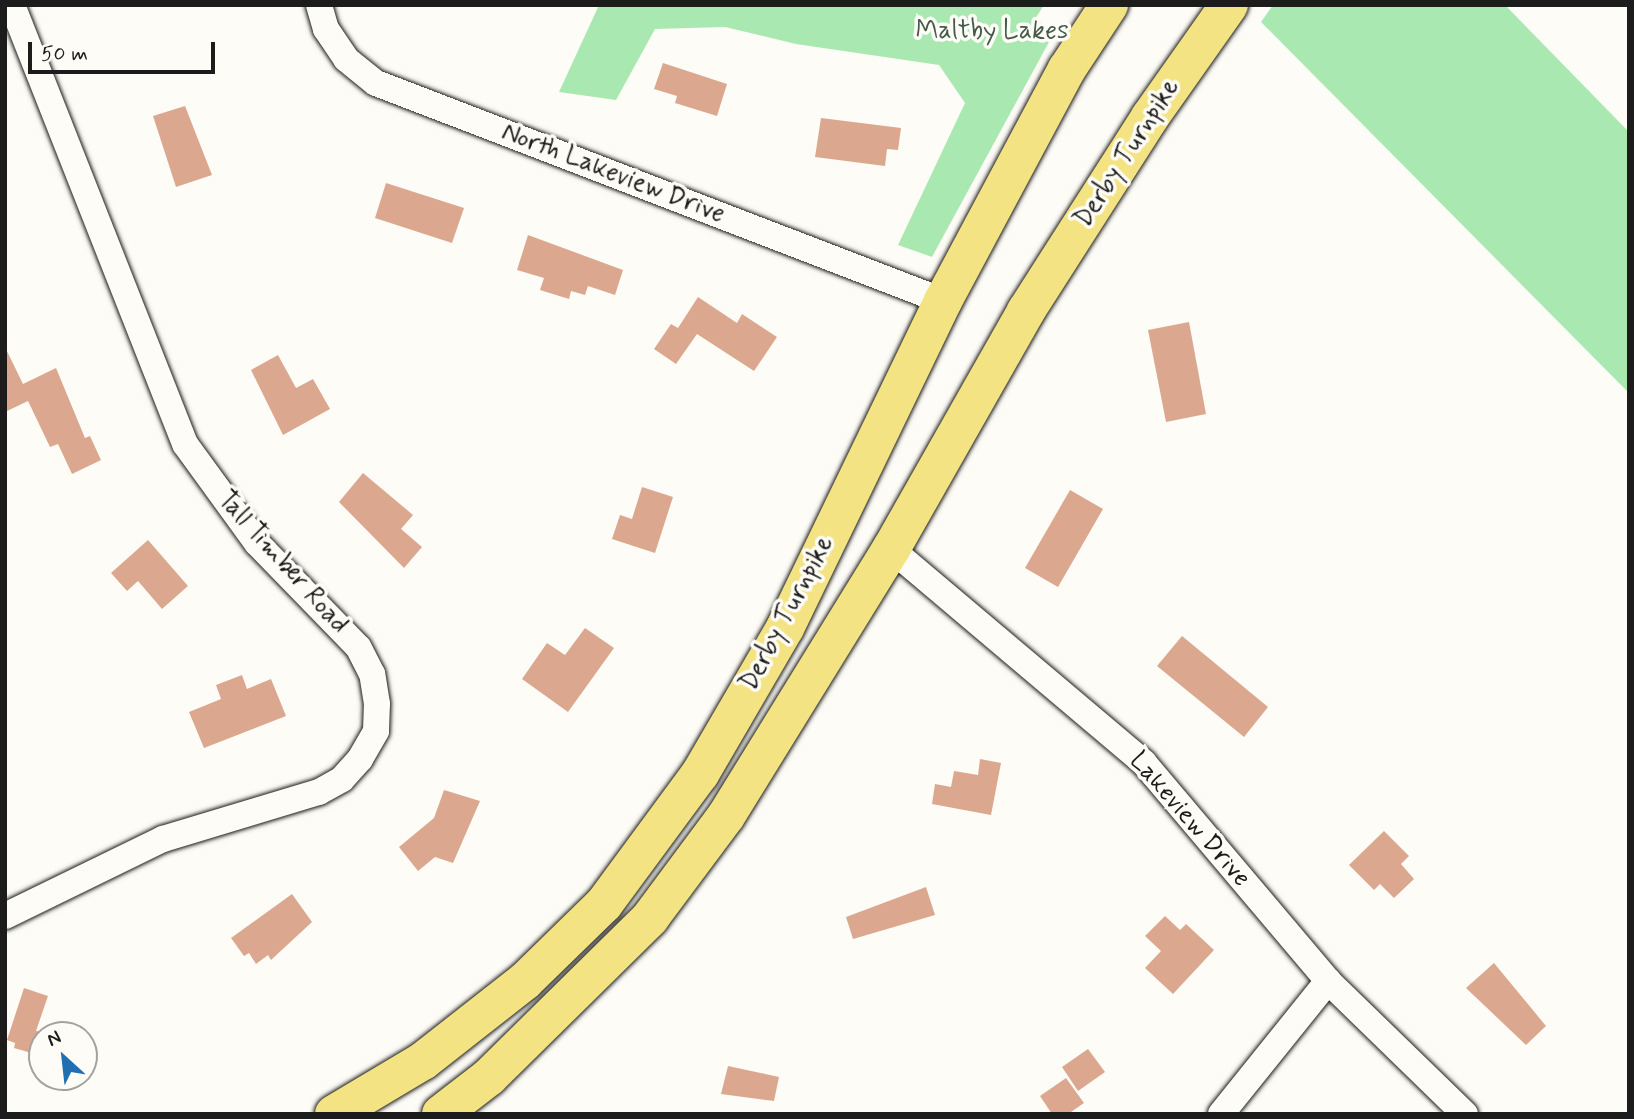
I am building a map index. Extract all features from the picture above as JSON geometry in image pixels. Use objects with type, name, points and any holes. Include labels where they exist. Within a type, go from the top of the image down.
[{"type":"highway","name":"Derby Turnpike","points":[[334,1114],[383,1088],[461,1034],[604,904],[700,774],[785,628],[943,301],[1068,69],[1109,5]]},
{"type":"highway","name":"Derby Turnpike","points":[[442,1114],[498,1068],[650,918],[726,816],[891,549],[1026,311],[1150,117],[1229,5]]},
{"type":"street","name":"Tall Timber Road","points":[[5,916],[163,839],[319,792],[342,779],[376,731],[377,704],[372,674],[358,648],[257,543],[185,444],[12,5]]},
{"type":"street","name":"North Lakeview Drive","points":[[319,5],[326,29],[346,59],[376,83],[943,301]]},
{"type":"street","name":"Lakeview Drive","points":[[891,549],[1144,763],[1328,981],[1465,1114]]},
{"type":"street","points":[[1221,1114],[1328,981]]},
{"type":"green space","name":"Maltby Lakes","points":[[599,5],[1044,5],[1035,19],[1055,31],[932,257],[898,245],[965,103],[939,65],[796,44],[725,27],[655,29],[616,100],[559,92]]},
{"type":"green space","points":[[1273,5],[1505,5],[1629,132],[1629,393],[1261,22]]},
{"type":"building","points":[[663,63],[727,84],[717,116],[675,103],[677,96],[654,89]]},
{"type":"building","points":[[185,106],[212,175],[176,187],[153,116]]},
{"type":"building","points":[[821,118],[901,128],[898,150],[887,149],[885,166],[815,157]]},
{"type":"building","points":[[386,183],[464,208],[452,243],[375,218]]},
{"type":"building","points":[[528,235],[623,270],[615,295],[588,286],[585,295],[571,291],[569,299],[540,290],[544,278],[517,270]]},
{"type":"building","points":[[698,297],[737,323],[742,314],[777,337],[754,371],[697,334],[676,364],[654,349],[671,324],[678,328]]},
{"type":"building","points":[[1189,322],[1206,414],[1166,422],[1148,330]]},
{"type":"building","points":[[5,347],[23,384],[56,368],[85,438],[90,436],[101,460],[72,474],[58,444],[50,447],[28,401],[5,412]]},
{"type":"building","points":[[278,355],[296,388],[313,379],[330,409],[283,435],[251,370]]},
{"type":"building","points":[[363,473],[413,515],[401,529],[422,547],[404,568],[339,502]]},
{"type":"building","points":[[642,487],[673,497],[655,553],[612,539],[620,515],[632,519]]},
{"type":"building","points":[[1070,490],[1103,509],[1058,587],[1025,568]]},
{"type":"building","points":[[148,540],[188,586],[162,609],[138,581],[127,591],[111,573]]},
{"type":"building","points":[[585,628],[614,648],[568,712],[522,679],[547,643],[565,655]]},
{"type":"building","points":[[1182,636],[1268,707],[1244,737],[1157,666]]},
{"type":"building","points":[[242,675],[247,689],[271,679],[286,716],[204,748],[189,712],[221,699],[216,685]]},
{"type":"building","points":[[980,759],[1001,763],[991,815],[932,804],[935,784],[951,787],[954,771],[978,775]]},
{"type":"building","points":[[444,790],[480,801],[453,863],[435,857],[418,871],[399,847],[434,818]]},
{"type":"building","points":[[1384,831],[1409,856],[1401,864],[1414,879],[1394,898],[1380,884],[1374,890],[1349,865]]},
{"type":"building","points":[[926,887],[935,915],[853,939],[846,917]]},
{"type":"building","points":[[292,894],[312,922],[271,960],[268,955],[256,964],[249,953],[244,956],[231,938]]},
{"type":"building","points":[[1165,916],[1180,930],[1186,924],[1214,950],[1173,994],[1145,968],[1161,951],[1145,936]]},
{"type":"building","points":[[1494,963],[1546,1026],[1526,1045],[1466,988]]},
{"type":"building","points":[[24,988],[48,996],[39,1021],[28,1021],[28,1052],[14,1048],[15,1043],[7,1040]]},
{"type":"building","points":[[1088,1049],[1105,1072],[1078,1091],[1062,1067]]},
{"type":"building","points":[[728,1066],[779,1077],[774,1101],[721,1094]]},
{"type":"building","points":[[1066,1078],[1084,1103],[1068,1114],[1052,1114],[1040,1096]]}]
